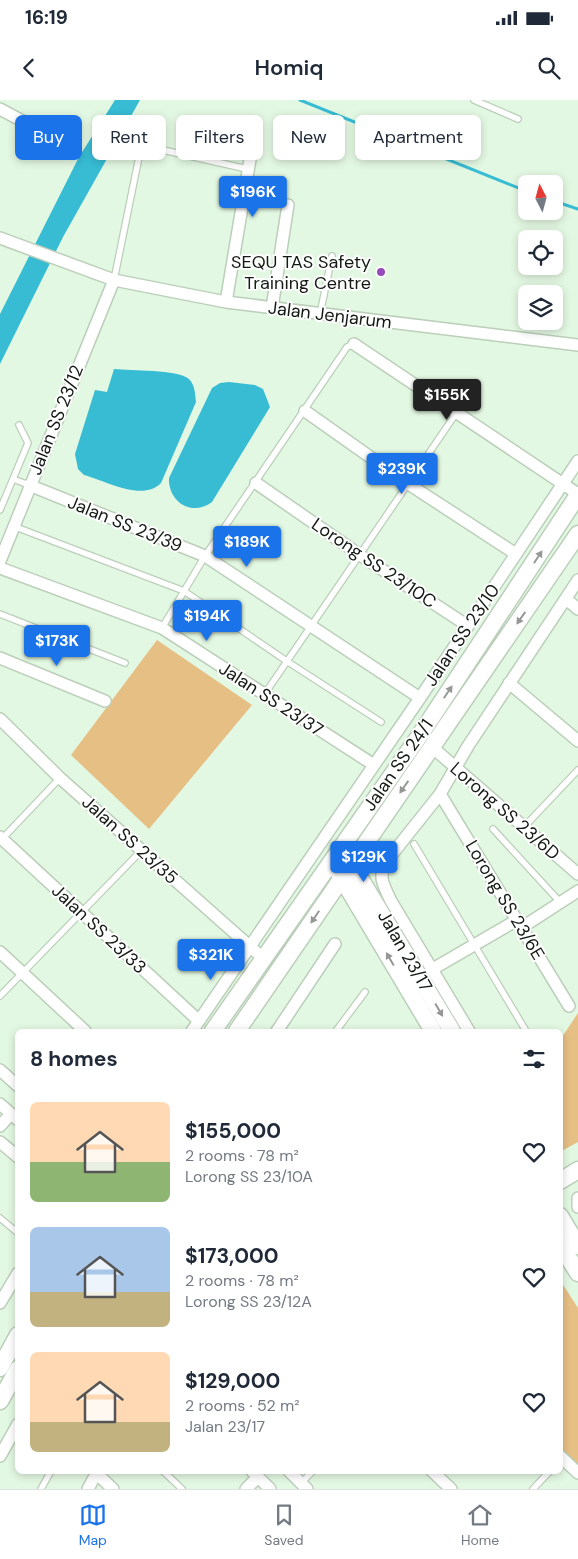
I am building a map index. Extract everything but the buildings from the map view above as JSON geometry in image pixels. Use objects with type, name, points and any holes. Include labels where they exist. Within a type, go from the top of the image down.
[{"type":"main road","name":"Jalan SS 24/1","points":[[214,1029],[420,735],[578,494]]},
{"type":"main road","name":"Jalan SS 24/1","points":[[238,1029],[578,534]]},
{"type":"main road","name":"Jalan 23/17","points":[[340,847],[352,862],[451,1029]]},
{"type":"main road","name":"Jalan 23/17","points":[[331,861],[342,876],[432,1029]]},
{"type":"main road","points":[[563,1179],[578,1170]]},
{"type":"main road","points":[[563,1221],[578,1246]]},
{"type":"main road","points":[[563,1249],[578,1273]]},
{"type":"main road","points":[[0,1368],[15,1341]]},
{"type":"main road","points":[[0,1401],[15,1374]]},
{"type":"street","points":[[0,109],[15,117]]},
{"type":"street","points":[[226,302],[249,160]]},
{"type":"street","points":[[272,308],[288,205]]},
{"type":"street","name":"Jalan Jenjarum","points":[[0,238],[114,280],[226,302],[578,345]]},
{"type":"street","name":"Jalan SS 23/12","points":[[0,561],[114,280]]},
{"type":"street","points":[[354,344],[578,494]]},
{"type":"street","points":[[305,411],[407,483],[516,554]]},
{"type":"street","name":"Jalan SS 23/10","points":[[193,1029],[374,766],[578,461]]},
{"type":"street","name":"Lorong SS 23/10C","points":[[256,483],[360,555],[468,626]]},
{"type":"street","name":"Jalan SS 23/39","points":[[29,486],[205,556],[420,698]]},
{"type":"street","name":"Jalan SS 23/37","points":[[0,568],[162,628],[263,696],[374,766]]},
{"type":"street","points":[[468,1029],[431,970],[381,880],[386,862],[440,794],[454,768],[578,580]]},
{"type":"street","points":[[566,599],[578,609]]},
{"type":"street","points":[[0,658],[105,701]]},
{"type":"street","points":[[509,683],[578,741]]},
{"type":"street","name":"Jalan SS 23/35","points":[[0,719],[60,778],[263,958]]},
{"type":"street","name":"Lorong SS 23/6D","points":[[432,747],[578,874]]},
{"type":"street","name":"Lorong SS 23/6E","points":[[440,794],[569,1006]]},
{"type":"street","name":"Jalan SS 23/33","points":[[1,838],[199,1021]]},
{"type":"street","points":[[431,970],[475,944],[576,895]]},
{"type":"street","points":[[282,1029],[335,944]]},
{"type":"street","points":[[0,952],[83,1029]]},
{"type":"street","points":[[0,1070],[15,1083]]},
{"type":"street","points":[[0,1104],[14,1117],[0,1126]]},
{"type":"street","points":[[0,1142],[15,1154]]},
{"type":"street","points":[[578,1198],[578,1207]]},
{"type":"street","points":[[0,1303],[15,1279]]},
{"type":"street","points":[[0,1456],[15,1429]]},
{"type":"street","points":[[563,1460],[578,1473]]},
{"type":"street","points":[[88,1489],[94,1474]]},
{"type":"street","points":[[97,1474],[113,1489]]},
{"type":"street","points":[[246,1489],[255,1474],[270,1489]]},
{"type":"street","points":[[291,1474],[304,1486]]},
{"type":"street","points":[[435,1474],[451,1489]]},
{"type":"lane","points":[[474,100],[518,119]]},
{"type":"lane","points":[[114,280],[140,152],[147,148],[154,148],[247,169]]},
{"type":"lane","points":[[320,314],[332,256]]},
{"type":"lane","points":[[162,628],[205,556],[347,347],[354,344]]},
{"type":"lane","points":[[263,696],[457,412]]},
{"type":"lane","points":[[0,510],[28,443],[19,425]]},
{"type":"lane","points":[[13,479],[29,486]]},
{"type":"lane","points":[[13,526],[184,590],[288,662],[381,722]]},
{"type":"lane","points":[[0,614],[125,663]]},
{"type":"lane","points":[[523,828],[578,770]]},
{"type":"lane","points":[[1,838],[60,778]]},
{"type":"lane","points":[[493,829],[560,902]]},
{"type":"lane","points":[[414,844],[525,1029]]},
{"type":"lane","points":[[0,996],[141,851]]},
{"type":"lane","points":[[337,1029],[365,992]]},
{"type":"lane","points":[[0,1218],[15,1230]]},
{"type":"lane","points":[[41,1489],[49,1474]]},
{"type":"lane","points":[[167,1474],[182,1489]]},
{"type":"lane","points":[[304,1486],[311,1474]]},
{"type":"lane","points":[[533,1489],[547,1474]]},
{"type":"shaded area","points":[[157,640],[252,705],[149,829],[71,755]]},
{"type":"shaded area","points":[[578,1013],[578,1142],[563,1150],[563,1036]]},
{"type":"shaded area","points":[[563,1285],[578,1308],[578,1465],[563,1451]]},
{"type":"water","points":[[115,100],[140,100],[132,115],[106,115]]},
{"type":"water","points":[[92,136],[92,160],[106,160],[63,237],[0,364],[0,314],[77,160],[82,160],[82,152]]},
{"type":"water","points":[[114,369],[175,374],[189,379],[194,387],[196,402],[161,483],[144,491],[124,488],[84,475],[78,469],[75,454],[95,390],[107,392]]},
{"type":"water","points":[[229,382],[255,385],[263,389],[270,407],[212,502],[197,508],[183,505],[172,494],[169,478],[212,388],[220,383]]},
{"type":"waterway","points":[[300,100],[518,188]]},
{"type":"waterway","points":[[563,204],[578,209]]},
{"type":"place","name":"SEQU TAS Safety Training Centre","points":[[381,272]]}]
